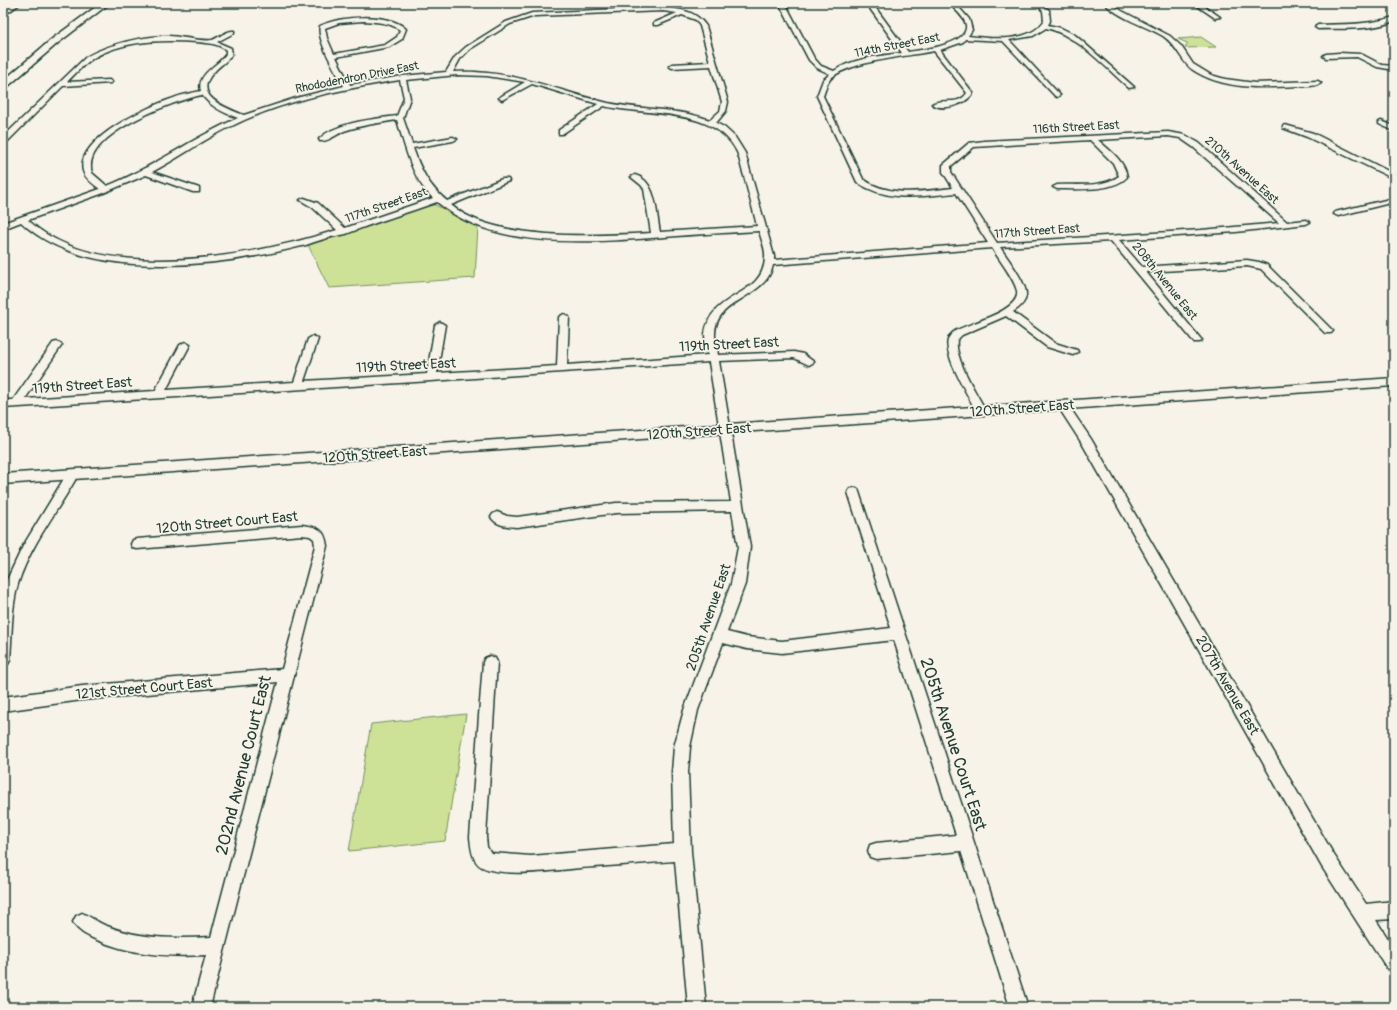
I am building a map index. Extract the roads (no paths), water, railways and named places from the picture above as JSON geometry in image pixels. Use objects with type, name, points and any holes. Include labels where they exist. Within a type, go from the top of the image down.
[{"type":"main road","points":[[3,86],[55,41],[106,3]]},
{"type":"street","points":[[3,14],[18,3]]},
{"type":"street","points":[[782,3],[811,60],[819,67],[833,73],[821,86],[820,96],[860,180],[871,188],[883,192],[898,194],[958,190],[1019,284],[1022,293],[1019,304],[1007,312],[962,331],[955,336],[952,343],[952,347],[962,373],[981,411]]},
{"type":"street","points":[[869,3],[906,54]]},
{"type":"street","points":[[952,3],[968,22],[969,31],[965,37],[987,40],[1005,40],[1033,34],[1045,26],[1048,13],[1043,8]]},
{"type":"street","points":[[1107,3],[1126,15],[1164,34],[1181,50],[1193,67],[1216,78],[1240,83],[1263,85],[1318,83]]},
{"type":"street","points":[[1196,3],[1216,17]]},
{"type":"street","points":[[449,73],[458,58],[464,52],[505,22],[534,14],[571,15],[656,9],[683,13],[696,18],[702,26],[725,102],[723,111],[711,124]]},
{"type":"street","points":[[656,24],[691,9]]},
{"type":"street","points":[[1318,26],[1379,24],[1389,22],[1394,19]]},
{"type":"street","points":[[333,56],[387,46],[399,40],[404,31],[400,26],[385,21],[355,20],[328,23],[322,27],[321,31],[333,56],[348,87]]},
{"type":"street","points":[[1045,26],[1059,29],[1073,36],[1131,87]]},
{"type":"street","points":[[212,42],[232,32]]},
{"type":"street","name":"114th Street East","points":[[833,73],[854,64],[936,49],[953,44],[965,37]]},
{"type":"street","points":[[3,141],[88,58],[118,45],[157,39],[196,39],[225,46],[230,52],[228,57],[208,74],[204,82],[203,93],[213,104],[244,118]]},
{"type":"street","points":[[1005,40],[1057,95]]},
{"type":"street","points":[[110,42],[118,45]]},
{"type":"street","points":[[935,104],[961,102],[968,97],[970,93],[936,49]]},
{"type":"street","points":[[1326,56],[1361,56],[1383,68],[1394,68]]},
{"type":"street","points":[[672,66],[714,64]]},
{"type":"street","name":"Rhododendron Drive East","points":[[3,226],[105,189],[145,172],[222,128],[286,102],[348,87],[402,78],[449,73],[489,74],[531,82],[602,104],[687,116],[711,124]]},
{"type":"street","points":[[402,78],[408,97],[406,106],[400,118],[409,147],[423,179],[432,193],[442,202],[505,181]]},
{"type":"street","points":[[61,84],[109,82]]},
{"type":"street","points":[[502,98],[531,82]]},
{"type":"street","points":[[105,189],[89,175],[86,168],[86,162],[90,154],[102,139],[119,127],[160,106],[171,101],[203,93]]},
{"type":"street","points":[[562,132],[602,104]]},
{"type":"street","points":[[323,139],[330,134],[349,127],[400,118]]},
{"type":"street","points":[[1381,123],[1394,129]]},
{"type":"street","name":"205th Avenue East","points":[[697,1007],[683,852],[680,772],[682,747],[691,710],[720,636],[738,584],[744,547],[710,335],[714,319],[722,307],[758,284],[765,276],[768,270],[770,252],[738,147],[733,138],[725,131],[711,124]]},
{"type":"street","points":[[1285,127],[1310,135],[1394,177]]},
{"type":"street","name":"116th Street East","points":[[958,190],[947,172],[947,165],[972,145],[1091,137],[1168,134],[1181,136]]},
{"type":"street","name":"210th Avenue East","points":[[1181,136],[1196,145],[1285,224]]},
{"type":"street","points":[[1057,187],[1106,184],[1123,177],[1123,172],[1119,165],[1091,137]]},
{"type":"street","points":[[409,147],[453,139]]},
{"type":"street","points":[[145,172],[196,190]]},
{"type":"street","points":[[636,177],[644,183],[648,189],[656,235]]},
{"type":"street","points":[[304,200],[315,205],[344,232]]},
{"type":"street","points":[[1338,214],[1394,200]]},
{"type":"street","name":"117th Street East","points":[[22,219],[33,231],[46,240],[68,249],[108,259],[151,262],[201,261],[251,255],[309,242],[442,202],[459,214],[478,223],[527,234],[592,238],[763,228]]},
{"type":"street","name":"117th Street East","points":[[769,263],[1113,238],[1306,222]]},
{"type":"street","name":"208th Avenue East","points":[[1113,238],[1142,270],[1197,340]]},
{"type":"street","points":[[1142,270],[1247,263],[1260,265],[1264,267],[1328,331]]},
{"type":"street","points":[[1007,312],[1051,345],[1073,352]]},
{"type":"street","points":[[562,369],[564,317]]},
{"type":"street","points":[[431,378],[440,325]]},
{"type":"street","points":[[298,385],[313,339]]},
{"type":"street","points":[[158,394],[185,344]]},
{"type":"street","points":[[16,404],[57,345]]},
{"type":"street","name":"119th Street East","points":[[3,404],[431,378],[714,358],[794,355],[799,356],[809,362]]},
{"type":"street","name":"120th Street East","points":[[3,479],[1394,382]]},
{"type":"street","name":"207th Avenue East","points":[[1062,405],[1087,442],[1328,861],[1394,964]]},
{"type":"street","points":[[3,660],[6,599],[15,575],[29,547],[72,475]]},
{"type":"street","name":"205th Avenue Court East","points":[[854,492],[1019,1007]]},
{"type":"street","points":[[497,517],[505,521],[517,522],[616,508],[691,508],[738,506]]},
{"type":"street","name":"120th Street Court East","points":[[138,544],[302,530],[318,533]]},
{"type":"street","name":"202nd Avenue Court East","points":[[201,1007],[286,675],[321,546],[318,533]]},
{"type":"street","points":[[720,636],[747,643],[782,647],[898,632]]},
{"type":"street","points":[[490,662],[478,837],[479,849],[486,860],[495,863],[531,864],[683,852]]},
{"type":"street","name":"121st Street Court East","points":[[3,704],[82,693],[286,675]]},
{"type":"street","points":[[876,851],[966,842]]},
{"type":"street","points":[[1361,913],[1394,910]]},
{"type":"street","points":[[82,922],[104,934],[146,944],[169,947],[217,945]]}]
